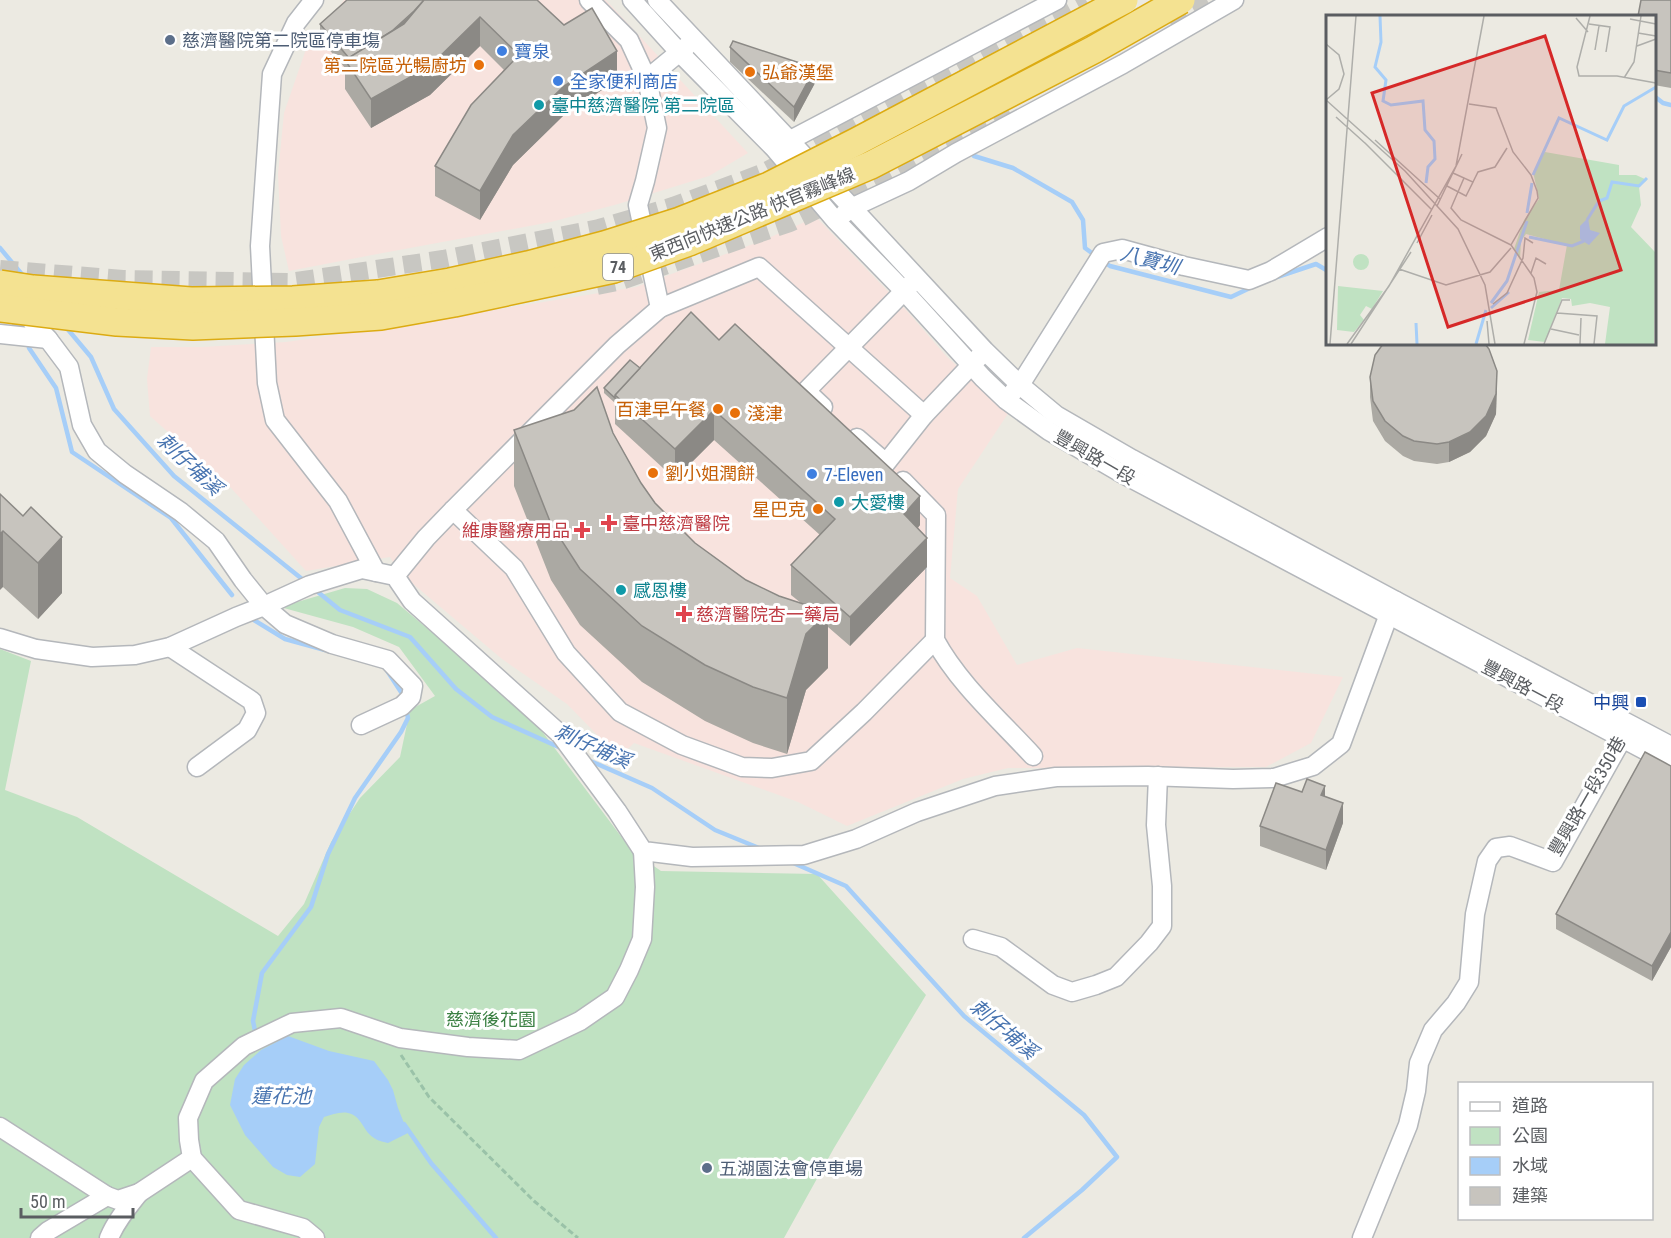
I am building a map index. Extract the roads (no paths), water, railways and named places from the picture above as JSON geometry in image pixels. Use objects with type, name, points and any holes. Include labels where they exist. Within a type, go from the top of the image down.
[{"type":"highway","name":"東西向快速公路 快官霧峰線","points":[[0,284],[33,289],[191,301],[293,300],[378,294],[450,282],[528,265],[604,245],[680,221],[769,186],[1124,0]]},
{"type":"highway","name":"東西向快速公路 快官霧峰線","points":[[3,322],[117,322],[182,325],[295,322],[381,316],[614,269],[689,242],[871,165],[1093,50],[1181,0]]},
{"type":"street","points":[[314,0],[296,22],[272,74],[260,246],[267,383],[275,420],[338,501],[376,572]]},
{"type":"street","points":[[589,0],[629,40],[647,79],[657,129],[638,205],[660,308]]},
{"type":"street","name":"豐興路一段","points":[[632,0],[679,52],[851,208],[910,285],[978,358],[1020,385],[1056,415],[1392,608]]},
{"type":"street","name":"豐興路一段","points":[[657,0],[782,144],[835,220],[910,285]]},
{"type":"street","points":[[782,144],[1057,0]]},
{"type":"street","points":[[835,220],[851,208],[909,181],[1234,0]]},
{"type":"street","points":[[647,79],[694,40]]},
{"type":"street","points":[[1006,400],[1020,385],[1103,253],[1122,249],[1184,266],[1249,280],[1271,271],[1326,238]]},
{"type":"street","points":[[395,576],[453,510],[617,345],[660,308],[759,267],[924,415]]},
{"type":"street","points":[[910,285],[806,391],[886,462],[936,515],[935,640],[957,675],[1033,756]]},
{"type":"street","points":[[0,289],[48,339],[69,367],[82,425],[97,451],[124,474],[182,512],[216,541],[264,606],[285,624],[332,644],[388,660],[413,686],[411,697],[402,706],[361,725]]},
{"type":"street","points":[[3,322],[48,339]]},
{"type":"street","points":[[886,462],[924,415],[978,358]]},
{"type":"street","name":"豐興路一段","points":[[978,358],[983,378],[1006,400],[1049,431],[1121,473],[1392,608],[1625,731],[1671,764]]},
{"type":"street","points":[[453,510],[498,547],[514,568],[566,653],[620,712],[682,745],[741,767],[772,768],[811,761],[864,712],[935,640]]},
{"type":"street","points":[[0,638],[36,648],[92,657],[135,656],[170,647],[310,585],[341,575],[362,569],[395,576],[412,601],[560,734],[617,811],[643,851],[645,887],[642,939],[615,997],[580,1021],[519,1050],[468,1047],[400,1038],[341,1018],[292,1023],[244,1046],[204,1081],[188,1118],[192,1158],[239,1210],[303,1227],[315,1238]]},
{"type":"street","points":[[643,851],[692,857],[804,855],[856,839],[918,812],[995,786],[1056,777],[1274,778],[1313,766],[1341,744],[1392,608]]},
{"type":"street","points":[[170,647],[252,701],[256,713],[247,730],[197,767]]},
{"type":"street","name":"豐興路一段","points":[[1625,731],[1671,746]]},
{"type":"street","name":"豐興路一段350巷","points":[[1362,1238],[1408,1125],[1416,1091],[1419,1063],[1433,1030],[1456,1003],[1469,982],[1475,914],[1487,861],[1496,848],[1510,846],[1553,862],[1625,731]]},
{"type":"street","points":[[973,939],[1001,947],[1053,985],[1072,992],[1096,986],[1116,977],[1162,926],[1162,886],[1156,825],[1158,776]]},
{"type":"street","points":[[0,1127],[107,1196],[118,1200],[139,1193],[192,1158]]},
{"type":"street","points":[[109,1238],[126,1209],[139,1193]]},
{"type":"street","points":[[40,1238],[107,1196]]},
{"type":"water","name":"蓮花池","points":[[288,1036],[329,1051],[374,1061],[393,1090],[408,1133],[388,1143],[383,1142],[367,1132],[355,1116],[343,1112],[333,1114],[324,1117],[319,1127],[315,1164],[300,1177],[287,1175],[273,1167],[245,1135],[230,1105],[235,1079],[244,1065],[261,1050]]},
{"type":"waterway","name":"八寶圳","points":[[1656,98],[1671,105]]},
{"type":"waterway","name":"八寶圳","points":[[974,156],[1013,168],[1072,202],[1083,220],[1085,248],[1096,256]]},
{"type":"waterway","name":"刺仔埔溪","points":[[0,248],[25,278]]},
{"type":"waterway","name":"八寶圳","points":[[1103,261],[1110,266],[1231,297],[1252,287]]},
{"type":"waterway","name":"八寶圳","points":[[1277,277],[1316,264],[1326,270]]},
{"type":"waterway","name":"刺仔埔溪","points":[[65,326],[91,357],[114,409],[174,476],[307,583]]},
{"type":"waterway","points":[[28,340],[29,348],[56,388],[72,452],[171,518],[232,595]]},
{"type":"waterway","name":"刺仔埔溪","points":[[313,588],[340,610],[410,637],[456,689],[492,717],[561,748]]},
{"type":"waterway","points":[[249,617],[285,639],[325,650]]},
{"type":"waterway","points":[[386,669],[401,692]]},
{"type":"waterway","points":[[256,1036],[253,1021],[262,973],[311,907],[328,854],[355,798],[401,732],[408,718],[406,709]]},
{"type":"waterway","name":"刺仔埔溪","points":[[588,760],[652,788],[715,830],[759,848]]},
{"type":"waterway","name":"刺仔埔溪","points":[[791,862],[846,886],[964,1016],[1084,1115],[1117,1157],[1082,1190],[1024,1238]]},
{"type":"waterway","points":[[404,1124],[431,1163],[496,1238]]},
{"type":"tunnel","points":[[0,269],[123,279],[290,282],[443,259],[599,228],[673,206],[762,173],[1086,0]]},
{"type":"tunnel","points":[[1169,21],[1207,0]]},
{"type":"tunnel","points":[[597,286],[621,281],[790,223],[877,180],[1008,109]]},
{"type":"tunnel","points":[[12,323],[46,327]]},
{"type":"place","name":"慈濟醫院第二院區停車塲","points":[[170,40]]},
{"type":"place","name":"寶泉","points":[[502,51]]},
{"type":"place","name":"第二院區光暢廚坊","points":[[479,65]]},
{"type":"place","name":"弘爺漢堡","points":[[750,72]]},
{"type":"place","name":"全家便利商店","points":[[558,81]]},
{"type":"place","name":"臺中慈濟醫院 第二院區","points":[[539,105]]},
{"type":"place","name":"百津早午餐","points":[[718,409]]},
{"type":"place","name":"淺津","points":[[735,413]]},
{"type":"place","name":"劉小姐潤餅","points":[[653,473]]},
{"type":"place","name":"7-Eleven","points":[[812,474]]},
{"type":"place","name":"大愛樓","points":[[839,502]]},
{"type":"place","name":"星巴克","points":[[818,509]]},
{"type":"place","name":"臺中慈濟醫院","points":[[609,523]]},
{"type":"place","name":"維康醫療用品","points":[[582,530]]},
{"type":"place","name":"感恩樓","points":[[621,590]]},
{"type":"place","name":"慈濟醫院杏一藥局","points":[[684,614]]},
{"type":"place","name":"中興","points":[[1641,702]]},
{"type":"place","name":"五湖園法會停車場","points":[[707,1168]]},
{"type":"park label","name":"慈濟後花園","points":[[491,1019]]}]
